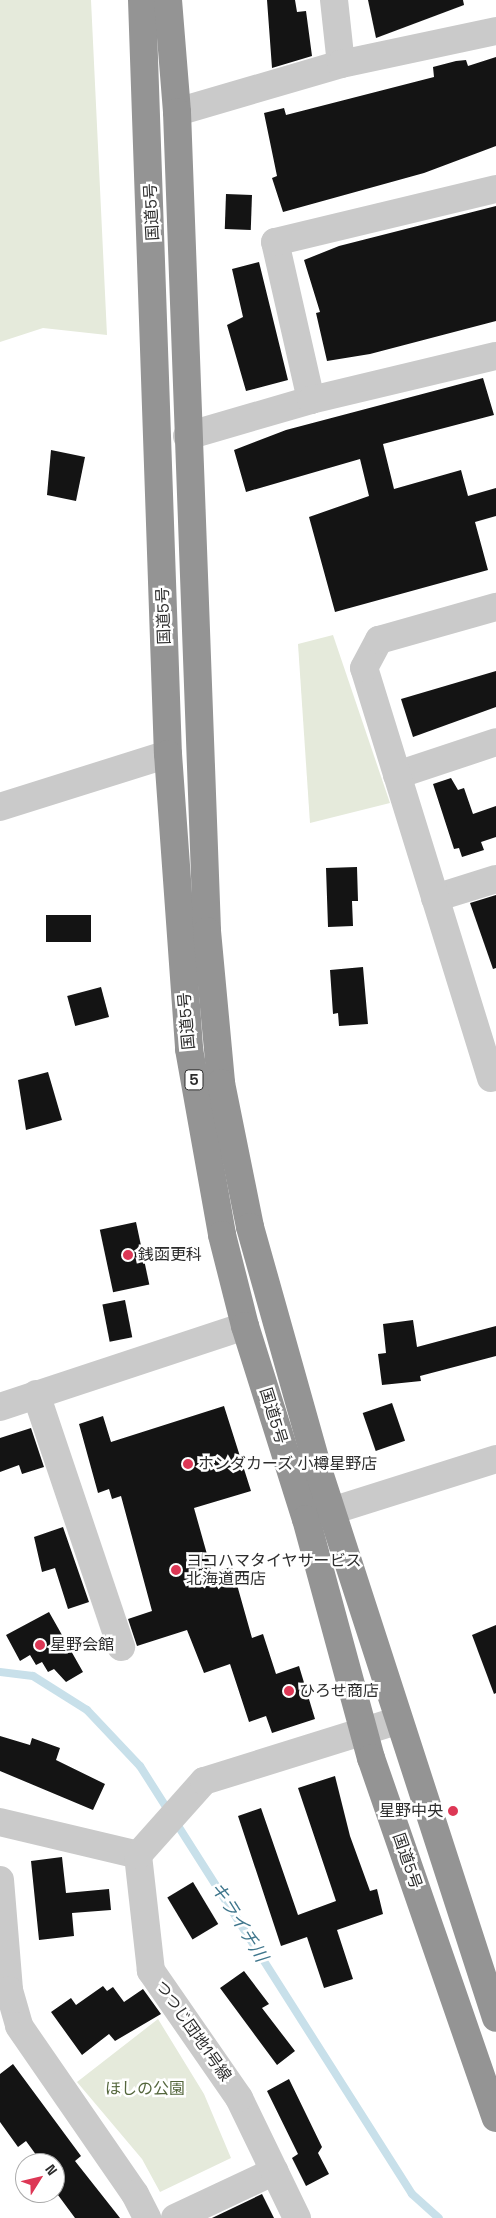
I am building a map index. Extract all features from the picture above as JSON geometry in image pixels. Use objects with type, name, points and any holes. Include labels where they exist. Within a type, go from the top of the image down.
[{"type":"highway","name":"国道5号","points":[[142,0],[168,754],[189,1049],[222,1234],[245,1326],[306,1519],[362,1730],[496,2118]]},
{"type":"highway","name":"国道5号","points":[[168,0],[177,112],[187,436],[207,932],[221,1083],[250,1227],[332,1510],[397,1721],[496,2018]]},
{"type":"street","points":[[334,0],[341,64]]},
{"type":"street","points":[[177,112],[341,64],[496,31]]},
{"type":"street","points":[[311,400],[275,242],[496,189]]},
{"type":"street","points":[[187,436],[311,400],[496,356]]},
{"type":"street","points":[[491,1078],[485,1021],[435,898],[364,668],[379,640],[496,607]]},
{"type":"street","points":[[397,775],[496,742]]},
{"type":"street","points":[[0,807],[168,754]]},
{"type":"street","points":[[435,898],[496,879]]},
{"type":"street","points":[[0,1407],[245,1326]]},
{"type":"street","points":[[36,1394],[121,1647]]},
{"type":"street","points":[[306,1519],[496,1459]]},
{"type":"street","points":[[0,1822],[146,1845],[204,1781],[362,1730],[397,1721]]},
{"type":"street","name":"つつじ団地1号線","points":[[146,1845],[152,1971],[239,2098],[297,2218]]},
{"type":"street","points":[[0,1880],[9,1990],[8,2021],[135,2194],[147,2218]]},
{"type":"street","points":[[175,2218],[275,2171]]},
{"type":"green space","points":[[0,0],[91,0],[107,335],[43,328],[0,342]]},
{"type":"green space","points":[[333,635],[390,803],[310,823],[298,644]]},
{"type":"green space","name":"ほしの公園","points":[[158,2019],[204,2094],[231,2158],[160,2192],[142,2159],[77,2082]]},
{"type":"building","points":[[267,0],[295,0],[297,12],[306,11],[312,56],[272,68]]},
{"type":"building","points":[[368,0],[463,0],[464,5],[376,38]]},
{"type":"building","points":[[496,57],[496,146],[424,173],[283,212],[272,178],[277,176],[264,113],[284,108],[286,115],[434,77],[433,67],[466,60],[468,66]]},
{"type":"building","points":[[226,194],[252,195],[251,230],[225,229]]},
{"type":"building","points":[[496,206],[496,321],[370,354],[327,361],[316,313],[320,312],[304,260],[339,246]]},
{"type":"building","points":[[259,262],[288,380],[246,391],[227,325],[243,317],[232,269]]},
{"type":"building","points":[[483,378],[494,415],[383,444],[394,489],[461,470],[468,496],[496,488],[496,516],[475,522],[488,570],[335,612],[309,517],[369,496],[360,459],[246,492],[234,450],[286,430]]},
{"type":"building","points":[[51,450],[85,457],[76,501],[47,495]]},
{"type":"building","points":[[496,671],[496,707],[413,737],[401,699]]},
{"type":"building","points":[[451,778],[458,790],[464,788],[473,814],[496,806],[496,837],[481,842],[484,850],[462,857],[459,848],[454,849],[433,784]]},
{"type":"building","points":[[357,867],[358,901],[352,901],[353,926],[328,927],[326,868]]},
{"type":"building","points":[[496,895],[496,968],[493,969],[470,903]]},
{"type":"building","points":[[46,915],[91,915],[91,942],[46,942]]},
{"type":"building","points":[[363,967],[368,1024],[339,1026],[338,1013],[333,1014],[330,970]]},
{"type":"building","points":[[101,987],[109,1017],[75,1026],[67,996]]},
{"type":"building","points":[[48,1072],[62,1120],[26,1130],[18,1080]]},
{"type":"building","points":[[136,1222],[149,1285],[113,1292],[100,1230]]},
{"type":"building","points":[[125,1300],[132,1337],[110,1342],[102,1304]]},
{"type":"building","points":[[413,1320],[417,1347],[496,1326],[496,1356],[420,1376],[421,1381],[382,1385],[378,1354],[386,1353],[383,1324]]},
{"type":"building","points":[[392,1403],[405,1441],[376,1451],[363,1413]]},
{"type":"building","points":[[224,1406],[251,1491],[194,1508],[212,1572],[232,1567],[252,1638],[263,1634],[276,1674],[299,1666],[315,1719],[272,1733],[266,1716],[249,1722],[230,1664],[204,1673],[187,1630],[137,1646],[128,1619],[152,1611],[121,1496],[112,1499],[109,1489],[98,1493],[79,1424],[103,1416],[111,1442]]},
{"type":"building","points":[[31,1428],[44,1467],[22,1474],[19,1465],[0,1472],[0,1438]]},
{"type":"building","points":[[63,1527],[89,1602],[68,1609],[55,1568],[42,1572],[34,1537]]},
{"type":"building","name":"星野会館","points":[[49,1612],[83,1672],[66,1682],[54,1669],[48,1672],[42,1662],[36,1665],[30,1655],[20,1661],[6,1635]]},
{"type":"building","points":[[496,1625],[496,1693],[494,1694],[472,1635]]},
{"type":"building","points":[[0,1736],[30,1745],[32,1738],[60,1748],[56,1760],[105,1784],[93,1810],[0,1771]]},
{"type":"building","points":[[335,1776],[350,1836],[370,1891],[377,1889],[383,1914],[337,1930],[353,1979],[324,1988],[307,1937],[281,1946],[238,1816],[261,1808],[298,1915],[336,1901],[298,1788]]},
{"type":"building","points":[[62,1857],[66,1893],[109,1889],[111,1910],[72,1913],[74,1936],[39,1940],[31,1861]]},
{"type":"building","points":[[193,1882],[218,1924],[193,1939],[167,1897]]},
{"type":"building","points":[[244,1971],[269,2004],[262,2008],[295,2051],[277,2065],[220,1988]]},
{"type":"building","points":[[103,1986],[107,1991],[113,1987],[124,2002],[143,1989],[161,2014],[115,2041],[109,2034],[82,2055],[51,2012],[71,1998],[76,2005]]},
{"type":"building","points":[[13,2064],[81,2156],[75,2161],[120,2218],[75,2218],[64,2203],[65,2153],[35,2153],[26,2141],[18,2147],[0,2122],[0,2074]]},
{"type":"building","points":[[289,2079],[322,2147],[318,2153],[329,2174],[306,2186],[292,2158],[298,2154],[267,2091]]},
{"type":"building","points":[[262,2194],[274,2218],[212,2218]]},
{"type":"waterway","name":"キライチ川","points":[[0,1672],[33,1676],[87,1710],[140,1766],[412,2194],[439,2218]]},
{"type":"place","name":"銭函更科","points":[[128,1255]]},
{"type":"place","name":"ホンダカーズ 小樽星野店","points":[[188,1464]]},
{"type":"place","name":"ヨコハマタイヤサービス 北海道西店","points":[[176,1570]]},
{"type":"place","name":"星野会館","points":[[40,1645]]},
{"type":"place","name":"ひろせ商店","points":[[289,1691]]},
{"type":"place","name":"星野中央","points":[[453,1811]]}]
